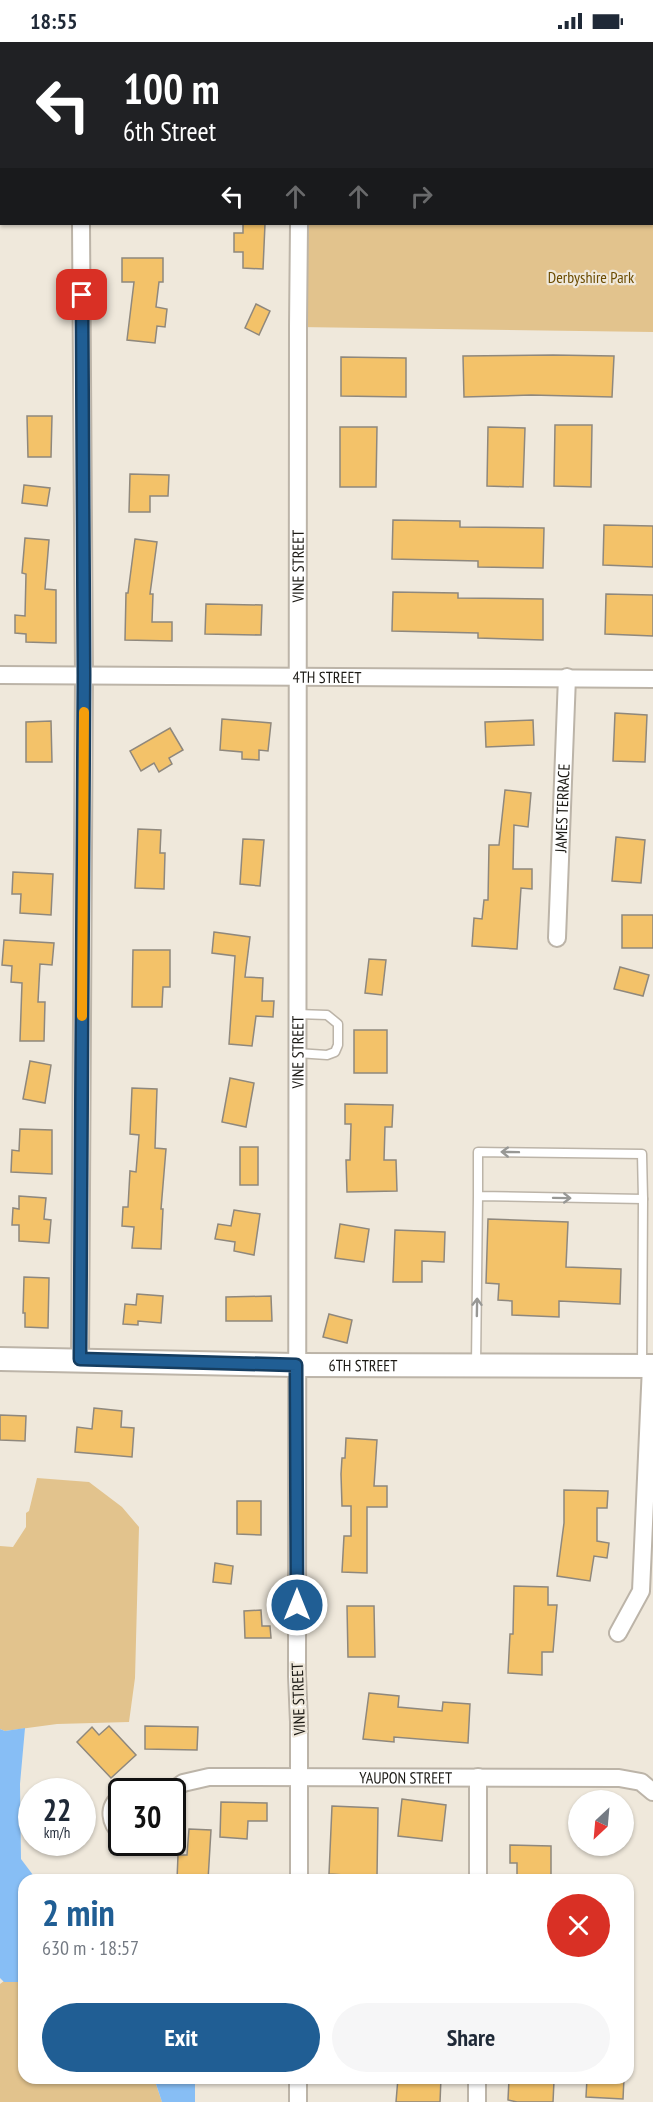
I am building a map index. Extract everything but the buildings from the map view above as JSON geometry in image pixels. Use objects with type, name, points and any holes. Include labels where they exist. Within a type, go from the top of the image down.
[{"type":"street","points":[[80,1359],[84,675],[81,225]]},
{"type":"street","name":"VINE STREET","points":[[298,1874],[296,1365],[300,225]]},
{"type":"street","name":"4TH STREET","points":[[0,675],[653,679]]},
{"type":"street","name":"JAMES TERRACE","points":[[557,938],[567,677]]},
{"type":"street","name":"6TH STREET","points":[[0,1359],[296,1365],[649,1366]]},
{"type":"street","points":[[618,1633],[641,1591],[649,1366]]},
{"type":"street","name":"YAUPON STREET","points":[[186,1782],[209,1777],[299,1776],[619,1778],[647,1787]]},
{"type":"street","points":[[478,1777],[478,1874]]},
{"type":"street","points":[[298,2084],[298,2102]]},
{"type":"street","points":[[477,2084],[477,2102]]},
{"type":"lane","points":[[297,1014],[327,1016],[338,1024],[338,1045],[335,1052],[327,1055],[297,1053]]},
{"type":"lane","points":[[476,1366],[478,1152],[642,1154],[649,1366]]},
{"type":"lane","points":[[478,1196],[643,1199]]},
{"type":"green space","name":"Derbyshire Park","points":[[299,225],[653,225],[653,332],[298,327]]},
{"type":"green space","points":[[37,1478],[89,1482],[122,1507],[139,1527],[135,1678],[129,1722],[57,1724],[5,1731],[0,1729],[0,1546],[13,1547],[26,1527],[26,1513],[29,1511]]},
{"type":"green space","points":[[4,1981],[18,1982],[18,2084],[156,2084],[162,2102],[0,2102],[0,1984]]},
{"type":"water","points":[[25,1728],[21,1778],[18,1778],[18,1856],[21,1856],[32,1874],[18,1874],[18,1982],[4,1982],[0,1978],[0,1729],[5,1731]]},
{"type":"water","points":[[156,2084],[195,2084],[195,2102],[162,2102]]},
{"type":"slow traffic","points":[[82,1016],[84,712]]},
{"type":"route","points":[[82,295],[84,675],[80,1359],[296,1365],[297,1605]]}]
